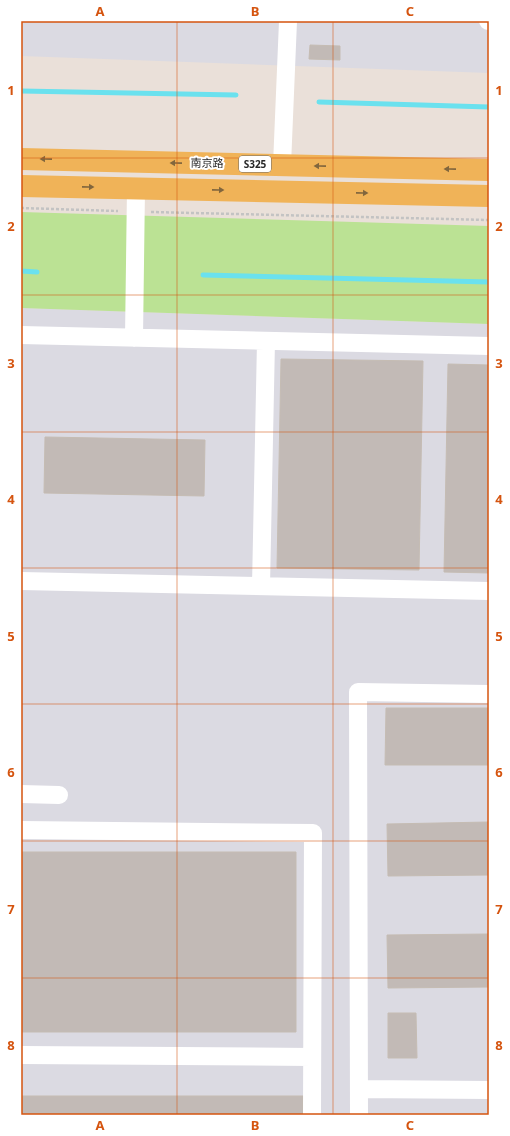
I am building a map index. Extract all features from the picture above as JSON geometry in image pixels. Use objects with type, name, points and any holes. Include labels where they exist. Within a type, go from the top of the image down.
[{"type":"main road","name":"南京路","points":[[21,159],[489,170]]},
{"type":"main road","points":[[21,186],[489,196]]},
{"type":"lane","points":[[282,165],[288,21]]},
{"type":"lane","points":[[134,338],[136,188]]},
{"type":"lane","points":[[21,335],[489,346]]},
{"type":"lane","points":[[261,586],[266,341]]},
{"type":"lane","points":[[21,581],[489,591]]},
{"type":"lane","points":[[359,1115],[358,692],[489,694]]},
{"type":"lane","points":[[21,794],[59,795]]},
{"type":"lane","points":[[21,830],[313,833],[312,1115]]},
{"type":"lane","points":[[21,1055],[312,1057]]},
{"type":"lane","points":[[359,1089],[489,1090]]},
{"type":"path","points":[[21,208],[489,220]]},
{"type":"shaded area","points":[[21,21],[489,21],[489,73],[21,56]]},
{"type":"shaded area","points":[[21,308],[489,324],[489,1115],[21,1115]]},
{"type":"green space","points":[[21,212],[489,226],[489,324],[21,308]]},
{"type":"building","points":[[310,45],[340,46],[340,60],[309,59]]},
{"type":"building","points":[[281,359],[423,361],[419,570],[277,568]]},
{"type":"building","points":[[448,364],[489,365],[489,573],[444,572]]},
{"type":"building","points":[[45,437],[205,440],[204,496],[44,493]]},
{"type":"building","points":[[386,708],[489,708],[489,765],[385,765]]},
{"type":"building","points":[[489,822],[489,875],[388,876],[387,824]]},
{"type":"building","points":[[21,852],[296,852],[296,1032],[21,1032]]},
{"type":"building","points":[[489,934],[489,987],[388,988],[387,935]]},
{"type":"building","points":[[388,1013],[416,1013],[417,1058],[388,1058]]},
{"type":"building","points":[[21,1096],[303,1096],[303,1115],[21,1115]]},
{"type":"waterway","points":[[21,91],[236,95]]},
{"type":"waterway","points":[[319,102],[489,107]]},
{"type":"waterway","points":[[21,271],[37,272]]},
{"type":"waterway","points":[[203,275],[489,282]]}]
